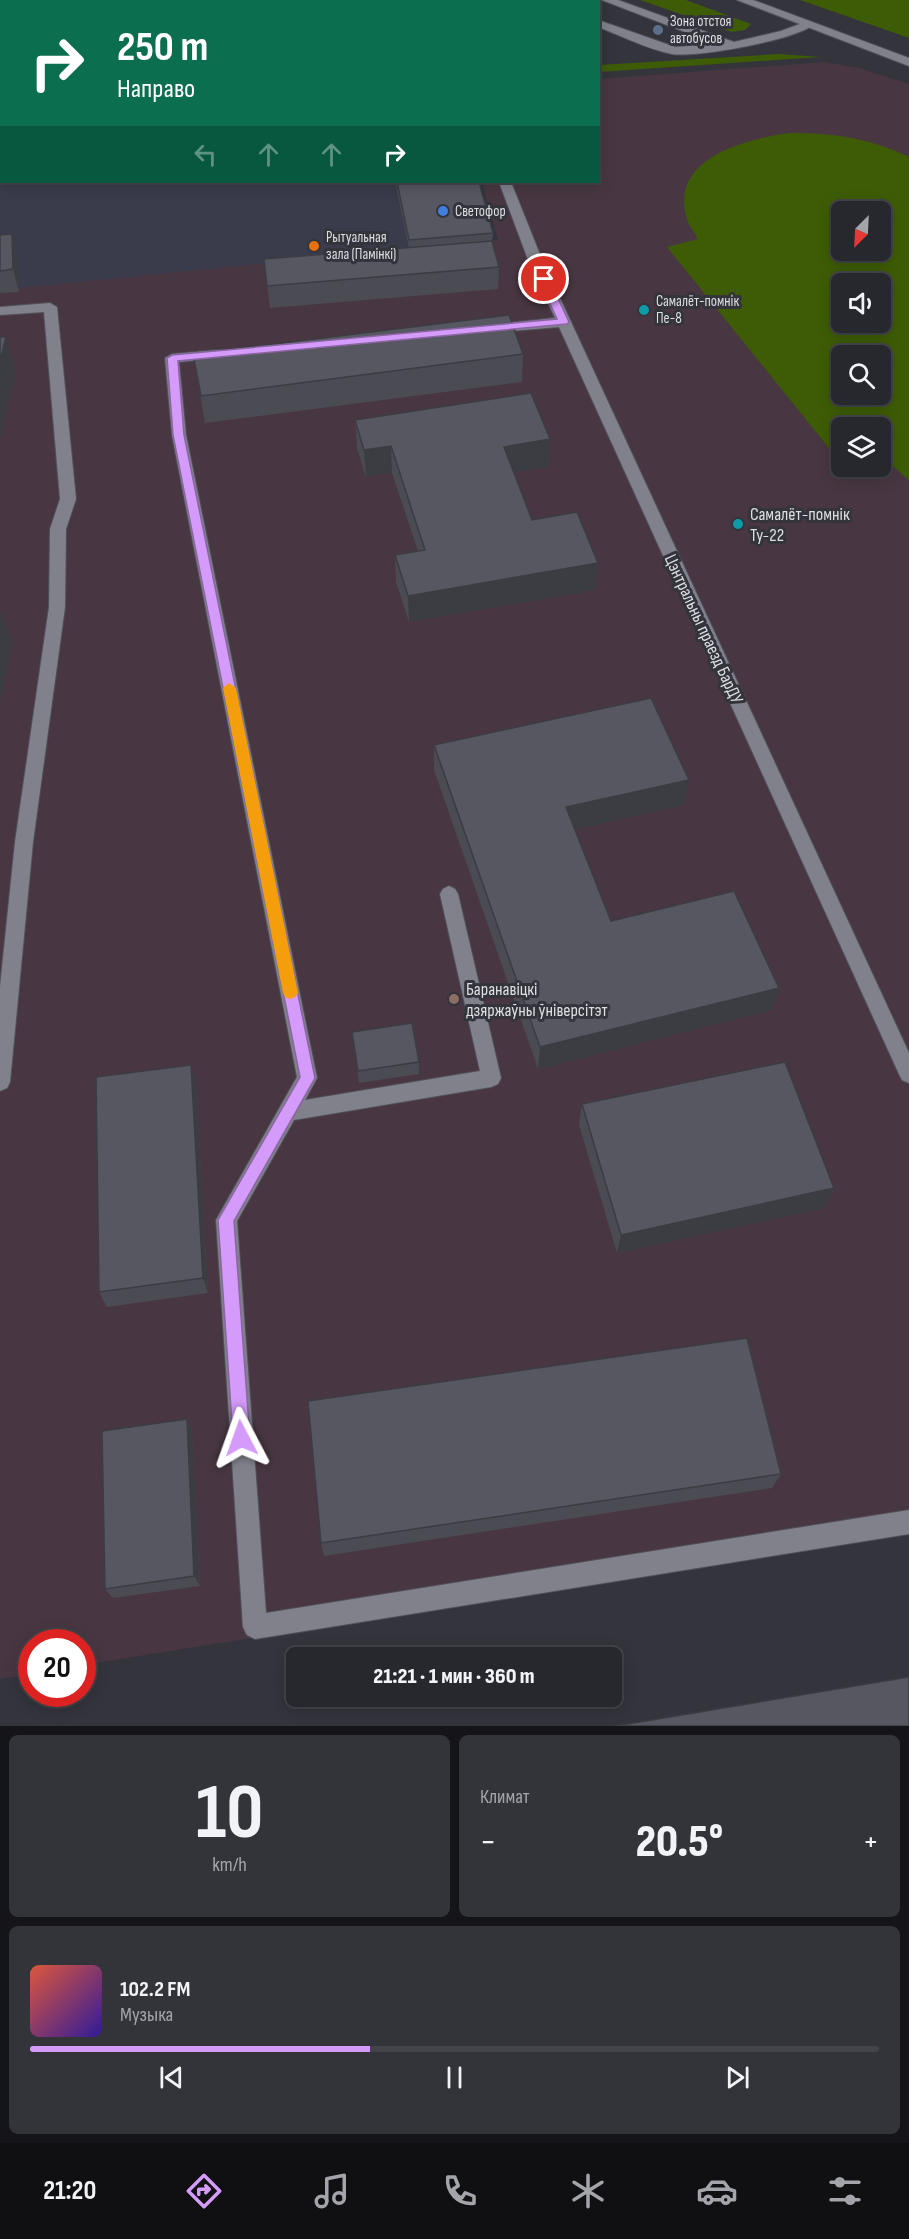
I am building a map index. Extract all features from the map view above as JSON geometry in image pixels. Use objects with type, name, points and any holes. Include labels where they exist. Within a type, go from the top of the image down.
[{"type":"main road","points":[[608,0],[733,46]]},
{"type":"main road","points":[[743,0],[909,62]]},
{"type":"main road","points":[[600,24],[674,51],[733,46],[785,33],[808,24]]},
{"type":"main road","name":"Цэнтральны праезд БарДУ","points":[[506,183],[534,257],[563,322],[909,1074]]},
{"type":"main road","points":[[0,311],[50,307],[68,500],[58,529],[57,608],[24,842],[0,1082]]},
{"type":"main road","points":[[469,331],[563,322]]},
{"type":"main road","points":[[231,353],[172,358],[179,435],[307,1078],[226,1220],[255,1627],[909,1522]]},
{"type":"main road","points":[[288,1112],[491,1078],[449,894]]},
{"type":"shaded area","name":"Баранавіцкі дзяржаўны ўніверсітэт","points":[[825,62],[859,68],[909,84],[909,1532],[96,1663],[96,1629],[18,1629],[18,1676],[0,1679],[0,290],[498,240],[482,183],[600,183],[600,93],[603,92],[600,79]]},
{"type":"shaded area","points":[[0,183],[395,183],[411,255],[0,298]]},
{"type":"green space","points":[[640,0],[686,0],[751,24],[745,30],[732,32]]},
{"type":"green space","points":[[800,0],[909,0],[909,38],[803,1]]},
{"type":"green space","points":[[779,54],[820,57],[600,72],[600,65]]},
{"type":"green space","points":[[789,133],[836,136],[880,145],[909,157],[909,480],[891,465],[891,417],[831,417],[831,451],[667,247],[698,239],[687,219],[684,198],[689,181],[700,167],[715,155],[753,140]]},
{"type":"building","name":"Светофор","points":[[397,183],[479,183],[493,233],[409,240]]},
{"type":"building","points":[[12,234],[13,269],[0,271],[0,235]]},
{"type":"building","points":[[492,241],[499,267],[267,286],[264,259]]},
{"type":"building","points":[[509,315],[523,354],[201,396],[193,354]]},
{"type":"building","points":[[0,337],[6,337],[0,362]]},
{"type":"building","points":[[531,393],[550,439],[504,447],[532,520],[577,512],[598,563],[408,596],[395,555],[425,550],[391,446],[364,450],[355,420]]},
{"type":"building","points":[[651,698],[689,780],[566,807],[611,921],[734,891],[779,988],[540,1047],[434,745]]},
{"type":"building","points":[[412,1023],[419,1062],[358,1071],[352,1032]]},
{"type":"building","points":[[785,1062],[834,1188],[621,1235],[582,1104]]},
{"type":"building","points":[[191,1065],[203,1278],[99,1292],[96,1077]]},
{"type":"building","points":[[747,1338],[781,1474],[321,1543],[308,1401]]},
{"type":"building","points":[[187,1419],[194,1576],[105,1589],[102,1431]]},
{"type":"building","points":[[909,1677],[909,1726],[616,1726]]},
{"type":"slow traffic","points":[[229,688],[290,993]]},
{"type":"place","name":"Зона отстоя автобусов","points":[[658,30]]},
{"type":"place","name":"Светофор","points":[[443,211]]},
{"type":"place","name":"Рытуальная зала (Памінкі)","points":[[314,246]]},
{"type":"place","name":"Самалёт-помнік Пе-8","points":[[644,310]]},
{"type":"place","name":"Самалёт-помнік Ту-22","points":[[738,524]]},
{"type":"place","name":"Баранавіцкі дзяржаўны ўніверсітэт","points":[[454,999]]},
{"type":"route","points":[[241,1438],[226,1220],[307,1078],[179,435],[172,358],[563,322],[544,279]]}]
